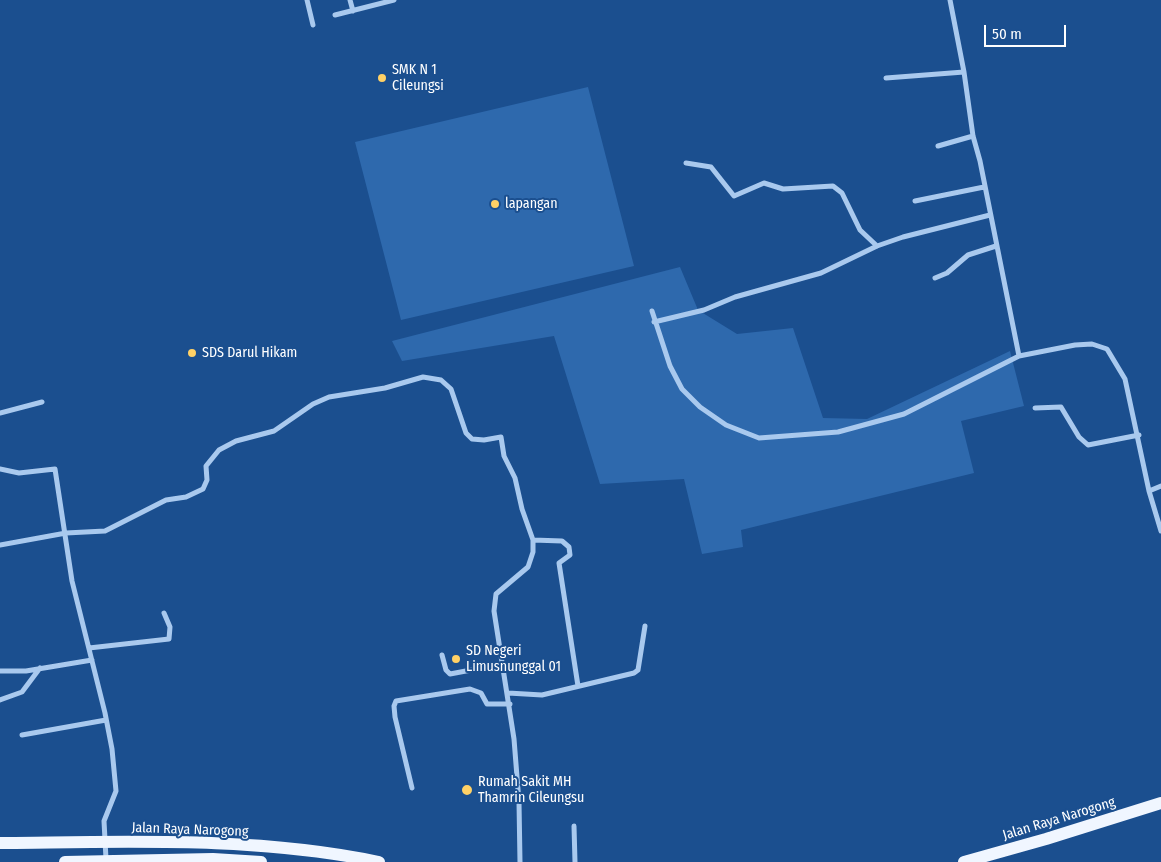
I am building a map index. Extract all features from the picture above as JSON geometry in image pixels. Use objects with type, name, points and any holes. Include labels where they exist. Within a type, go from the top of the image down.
[{"type":"main road","name":"Jalan Raya Narogong","points":[[964,862],[1036,842],[1161,802]]},
{"type":"main road","name":"Jalan Raya Narogong","points":[[0,843],[213,844],[294,849],[379,862]]},
{"type":"main road","name":"Jalan Raya Narogong","points":[[65,862],[106,860],[261,862]]},
{"type":"street","points":[[307,0],[313,25]]},
{"type":"street","points":[[350,0],[353,11]]},
{"type":"street","points":[[335,15],[394,0]]},
{"type":"street","points":[[950,0],[964,72],[973,136],[980,161],[1019,356]]},
{"type":"street","points":[[886,78],[964,72]]},
{"type":"street","points":[[938,146],[973,136]]},
{"type":"street","points":[[686,163],[711,167],[734,196],[764,183],[784,189],[833,186],[842,192],[860,230],[877,246]]},
{"type":"street","points":[[915,201],[984,187]]},
{"type":"street","points":[[654,322],[704,310],[735,297],[821,272],[877,246],[903,237],[990,215]]},
{"type":"street","points":[[935,278],[947,273],[968,255],[996,246]]},
{"type":"street","points":[[652,311],[654,322],[670,366],[682,389],[700,407],[726,425],[759,438],[838,432],[904,414],[1019,356],[1076,345],[1092,344],[1107,349],[1125,379],[1139,436],[1149,491],[1161,531]]},
{"type":"street","points":[[0,545],[66,533],[105,530],[166,500],[186,497],[199,491],[205,487],[207,480],[206,466],[220,450],[236,441],[274,431],[313,404],[329,398],[385,388],[423,377],[441,380],[451,389],[466,433],[472,439],[484,440],[502,437],[504,456],[515,478],[522,509],[533,540],[533,552],[528,567],[496,594],[494,611],[510,704],[519,802],[520,862]]},
{"type":"street","points":[[0,413],[42,402]]},
{"type":"street","points":[[1035,408],[1061,407],[1079,437],[1088,446],[1139,436]]},
{"type":"street","points":[[0,469],[20,473],[55,469],[72,581],[106,720],[116,791],[104,821],[106,860]]},
{"type":"street","points":[[1149,491],[1161,486]]},
{"type":"street","points":[[533,540],[562,541],[569,547],[570,555],[559,563],[578,686]]},
{"type":"street","points":[[89,648],[169,639],[170,628],[164,613]]},
{"type":"street","points":[[508,693],[542,695],[638,670],[645,626]]},
{"type":"street","points":[[442,655],[446,670],[450,674],[503,664]]},
{"type":"street","points":[[0,671],[40,668],[92,660]]},
{"type":"street","points":[[0,700],[22,692],[40,668]]},
{"type":"street","points":[[412,788],[395,717],[394,706],[396,701],[470,689],[481,693],[487,704],[510,704]]},
{"type":"street","points":[[22,735],[106,720]]},
{"type":"street","points":[[574,826],[575,862]]},
{"type":"street","points":[[212,861],[213,844]]},
{"type":"shaded area","name":"lapangan","points":[[588,87],[634,266],[401,320],[355,142]]},
{"type":"shaded area","points":[[680,267],[698,310],[737,334],[793,328],[823,418],[867,419],[1010,351],[1024,406],[961,421],[974,473],[741,530],[743,547],[702,554],[684,479],[600,484],[554,336],[402,361],[392,341]]},
{"type":"place","name":"SMK N 1 Cileungsi","points":[[382,78]]},
{"type":"place","name":"lapangan","points":[[495,204]]},
{"type":"place","name":"SDS Darul Hikam","points":[[192,353]]},
{"type":"place","name":"SD Negeri Limusnunggal 01","points":[[456,659]]},
{"type":"place","name":"Rumah Sakit MH Thamrin Cileungsu","points":[[467,790]]}]
